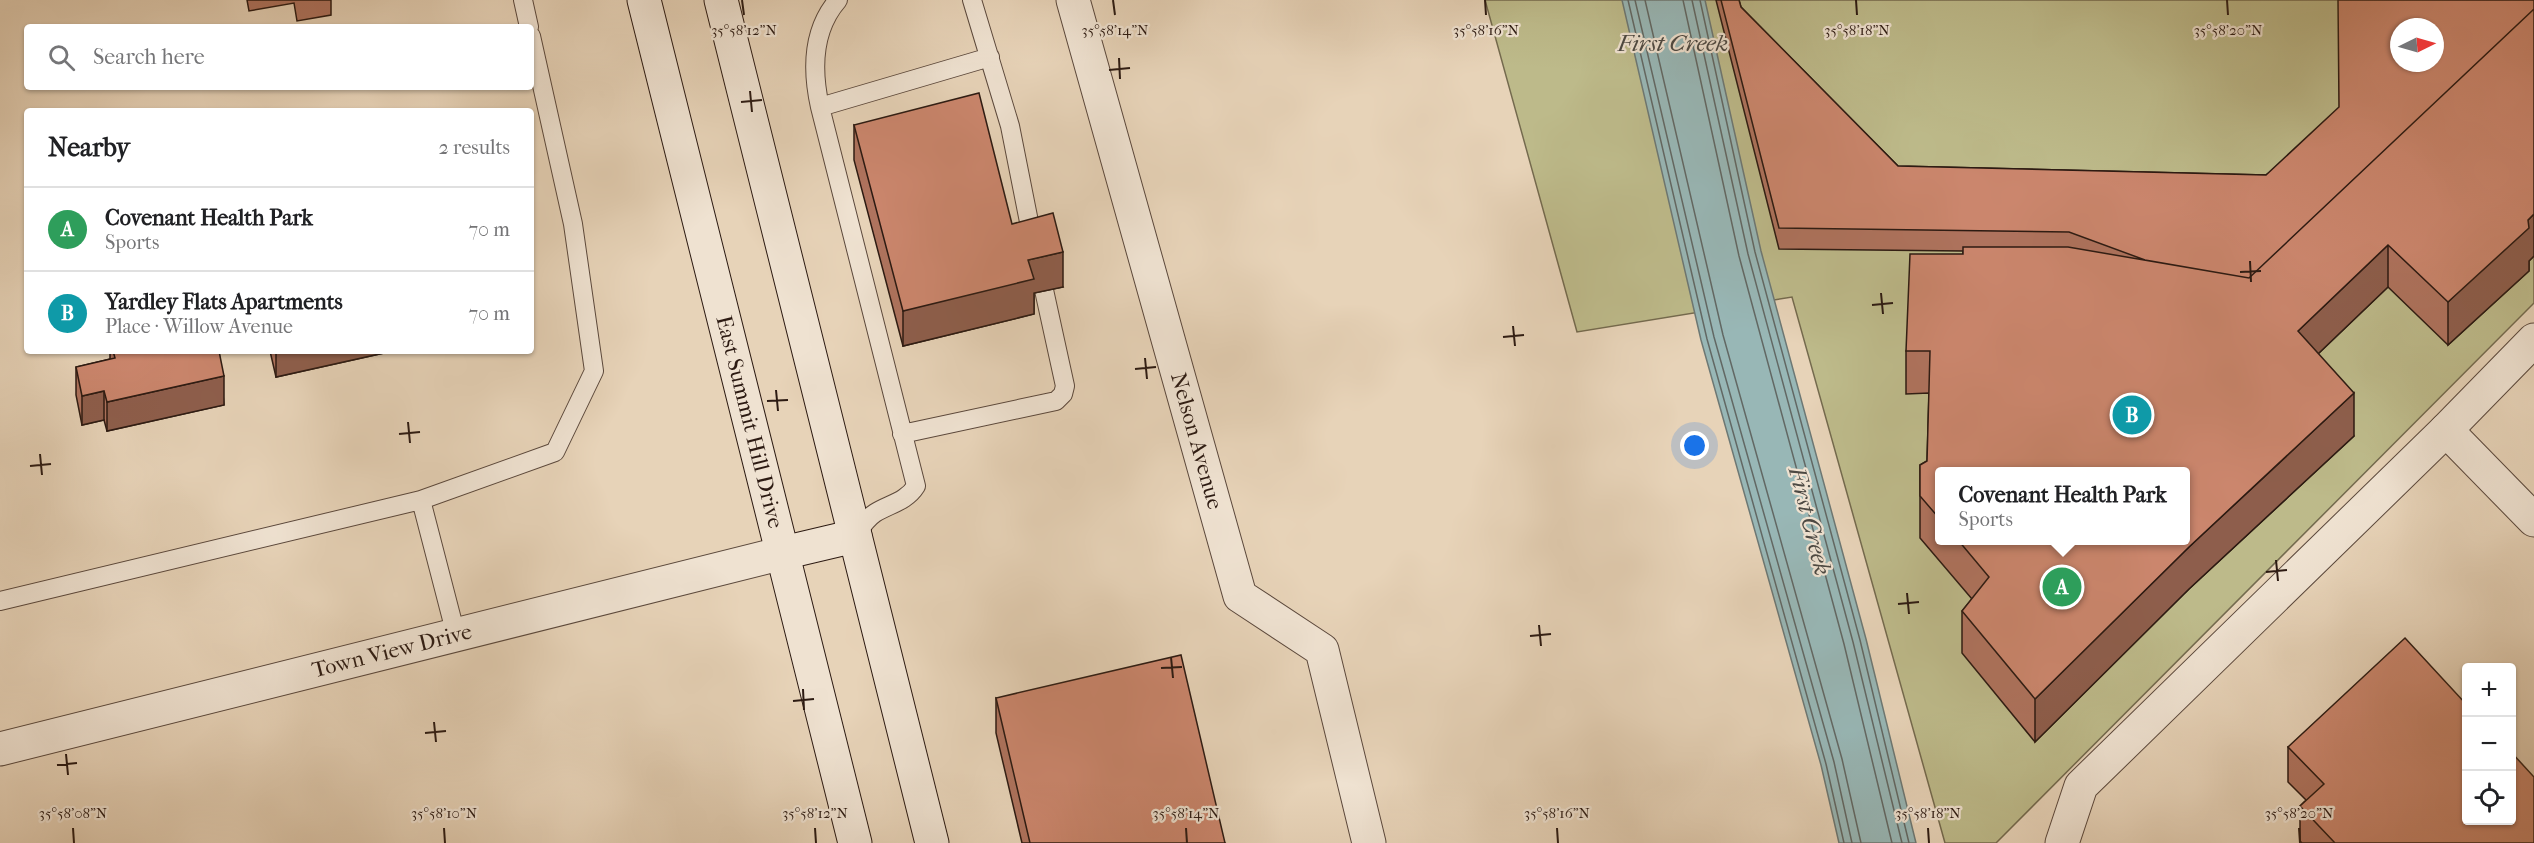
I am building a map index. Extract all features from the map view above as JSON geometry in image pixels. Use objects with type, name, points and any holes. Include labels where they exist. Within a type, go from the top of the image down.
[{"type":"street","name":"East Summit Hill Drive","points":[[644,0],[855,843]]},
{"type":"street","points":[[721,0],[932,843]]},
{"type":"street","name":"Nelson Avenue","points":[[1073,0],[1240,596],[1322,651],[1369,843]]},
{"type":"street","points":[[2062,843],[2081,786],[2446,430],[2534,340]]},
{"type":"street","points":[[2446,430],[2534,520]]},
{"type":"street","name":"Town View Drive","points":[[0,749],[855,536]]},
{"type":"lane","points":[[523,0],[528,24]]},
{"type":"lane","points":[[838,0],[817,40],[814,62],[820,108],[916,486],[906,497],[874,514],[855,536]]},
{"type":"lane","points":[[972,0],[1010,126],[1035,253]]},
{"type":"lane","points":[[0,601],[421,500],[555,452],[594,370],[573,224],[534,49]]},
{"type":"lane","points":[[820,108],[990,57]]},
{"type":"lane","points":[[903,434],[1056,401],[1063,394],[1065,386],[1044,290]]},
{"type":"lane","points":[[421,500],[456,634]]},
{"type":"shaded area","points":[[1485,0],[2534,0],[2534,303],[1996,843],[1945,843],[1792,297],[1577,332]]},
{"type":"water","name":"First Creek","points":[[1622,0],[1705,0],[1761,251],[1866,639],[1916,843],[1839,843],[1821,765],[1701,340]]},
{"type":"building","points":[[1721,0],[1739,0],[1741,7],[1898,166],[2266,175],[2339,107],[2338,0],[2534,0],[2534,9],[2249,278],[2145,260],[2069,232],[1779,228]]},
{"type":"building","points":[[2534,9],[2534,214],[2528,220],[2529,228],[2448,302],[2388,245],[2298,331],[2354,393],[2189,547],[2035,699],[1962,611],[1989,577],[1962,545],[2190,545],[2190,467],[1935,467],[1935,513],[1920,496],[1920,465],[1927,461],[1930,351],[1906,351],[1910,254],[1963,254],[1963,247],[2068,247],[2249,278]]},
{"type":"building","points":[[979,93],[1012,224],[1053,213],[1063,252],[1028,260],[1034,279],[903,311],[854,125]]},
{"type":"building","points":[[114,354],[220,354],[224,376],[107,402],[104,391],[82,396],[76,367],[115,358]]},
{"type":"building","points":[[2405,638],[2462,700],[2462,825],[2516,825],[2516,757],[2534,777],[2534,843],[2335,843],[2300,806],[2324,784],[2288,747]]},
{"type":"building","points":[[1181,655],[1225,843],[1030,843],[996,698]]},
{"type":"place","name":"Yardley Flats Apartments","points":[[2132,415]]},
{"type":"place","name":"Covenant Health Park","points":[[2062,587]]}]
